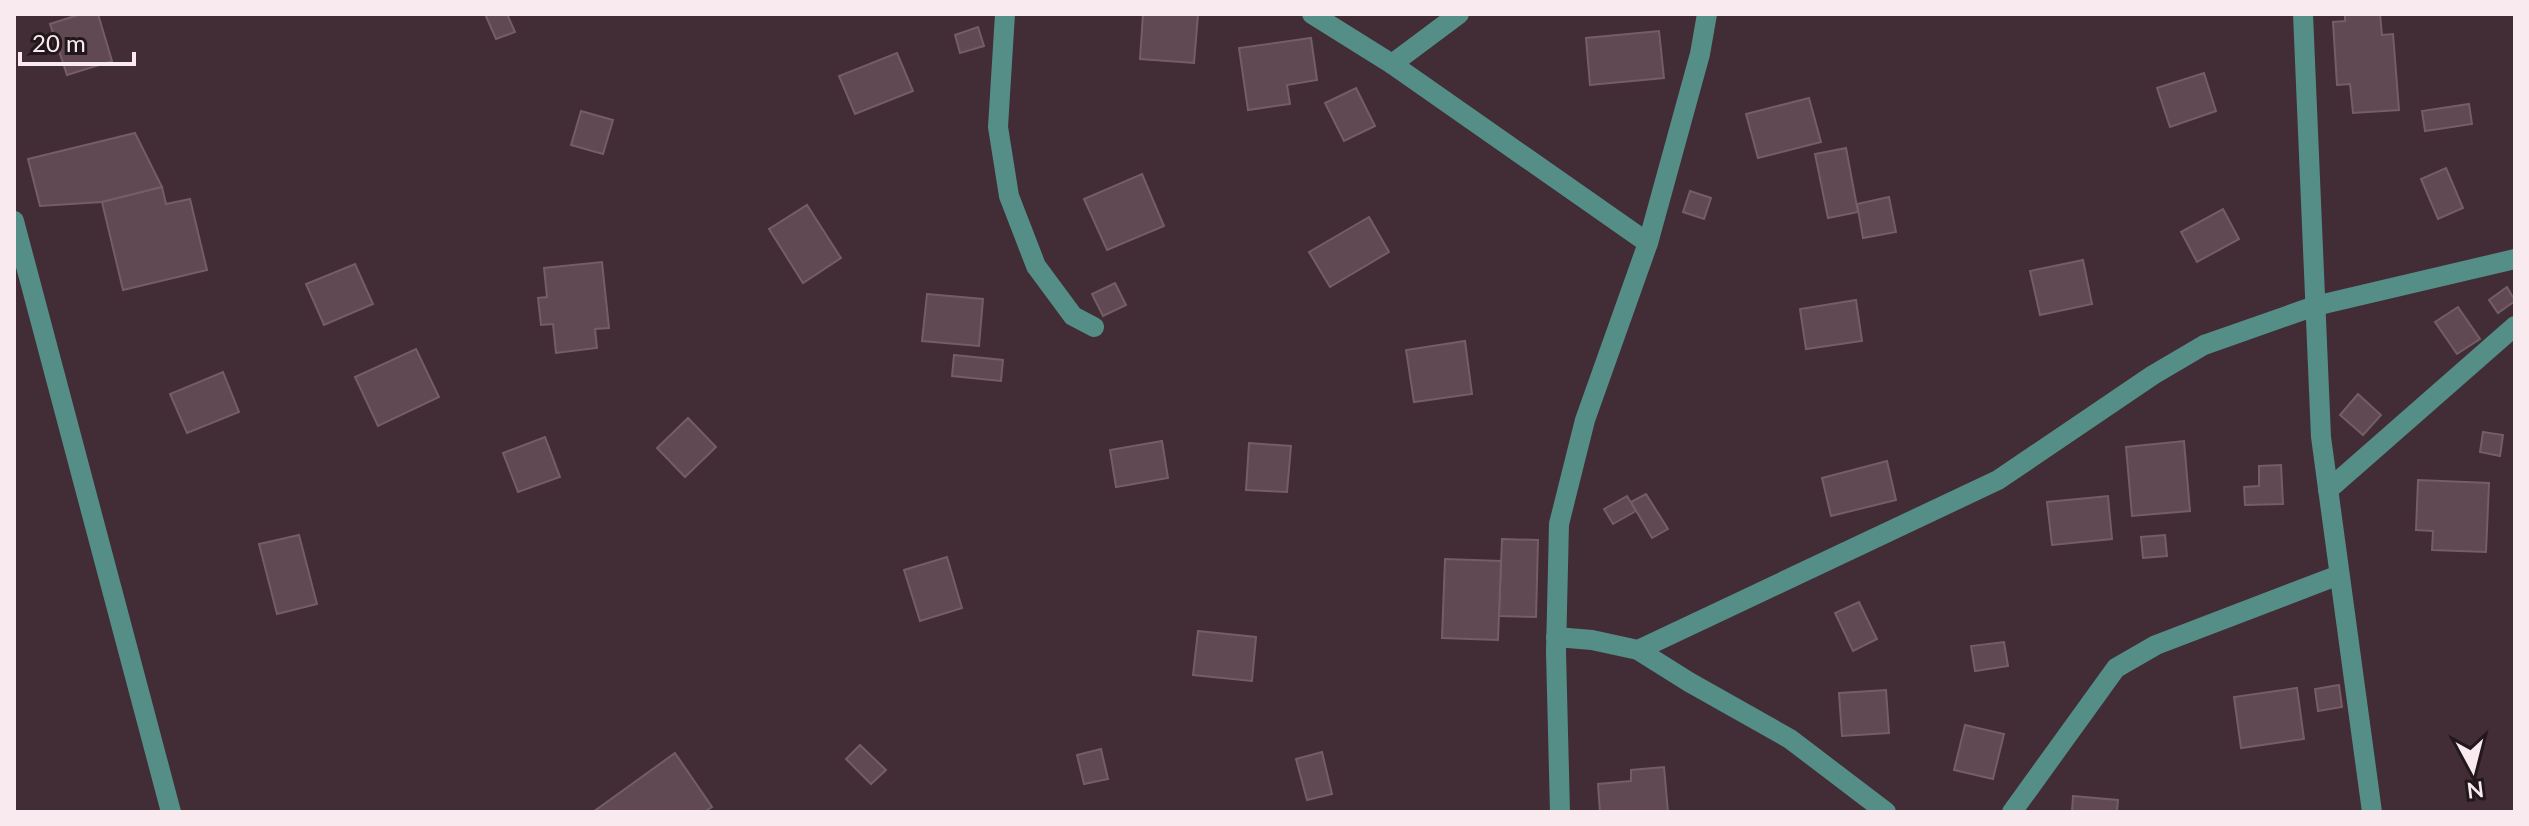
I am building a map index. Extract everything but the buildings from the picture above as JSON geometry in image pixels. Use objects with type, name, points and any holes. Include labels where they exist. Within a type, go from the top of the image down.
[{"type":"street","points":[[1005,14],[998,127],[1009,196],[1036,266],[1073,316],[1094,327]]},
{"type":"street","points":[[1312,14],[1392,64],[1648,243]]},
{"type":"street","points":[[1392,64],[1459,14]]},
{"type":"street","points":[[1560,812],[1556,637],[1559,524],[1585,420],[1648,243],[1700,54],[1707,14]]},
{"type":"street","points":[[2303,14],[2321,437],[2372,812]]},
{"type":"street","points":[[14,221],[171,812]]},
{"type":"street","points":[[1638,650],[1998,480],[2153,375],[2204,345],[2315,306],[2515,259]]},
{"type":"street","points":[[2328,490],[2515,326]]},
{"type":"street","points":[[2012,812],[2116,668],[2156,645],[2339,575]]},
{"type":"street","points":[[1556,637],[1592,640],[1638,650],[1790,739],[1886,812]]}]
